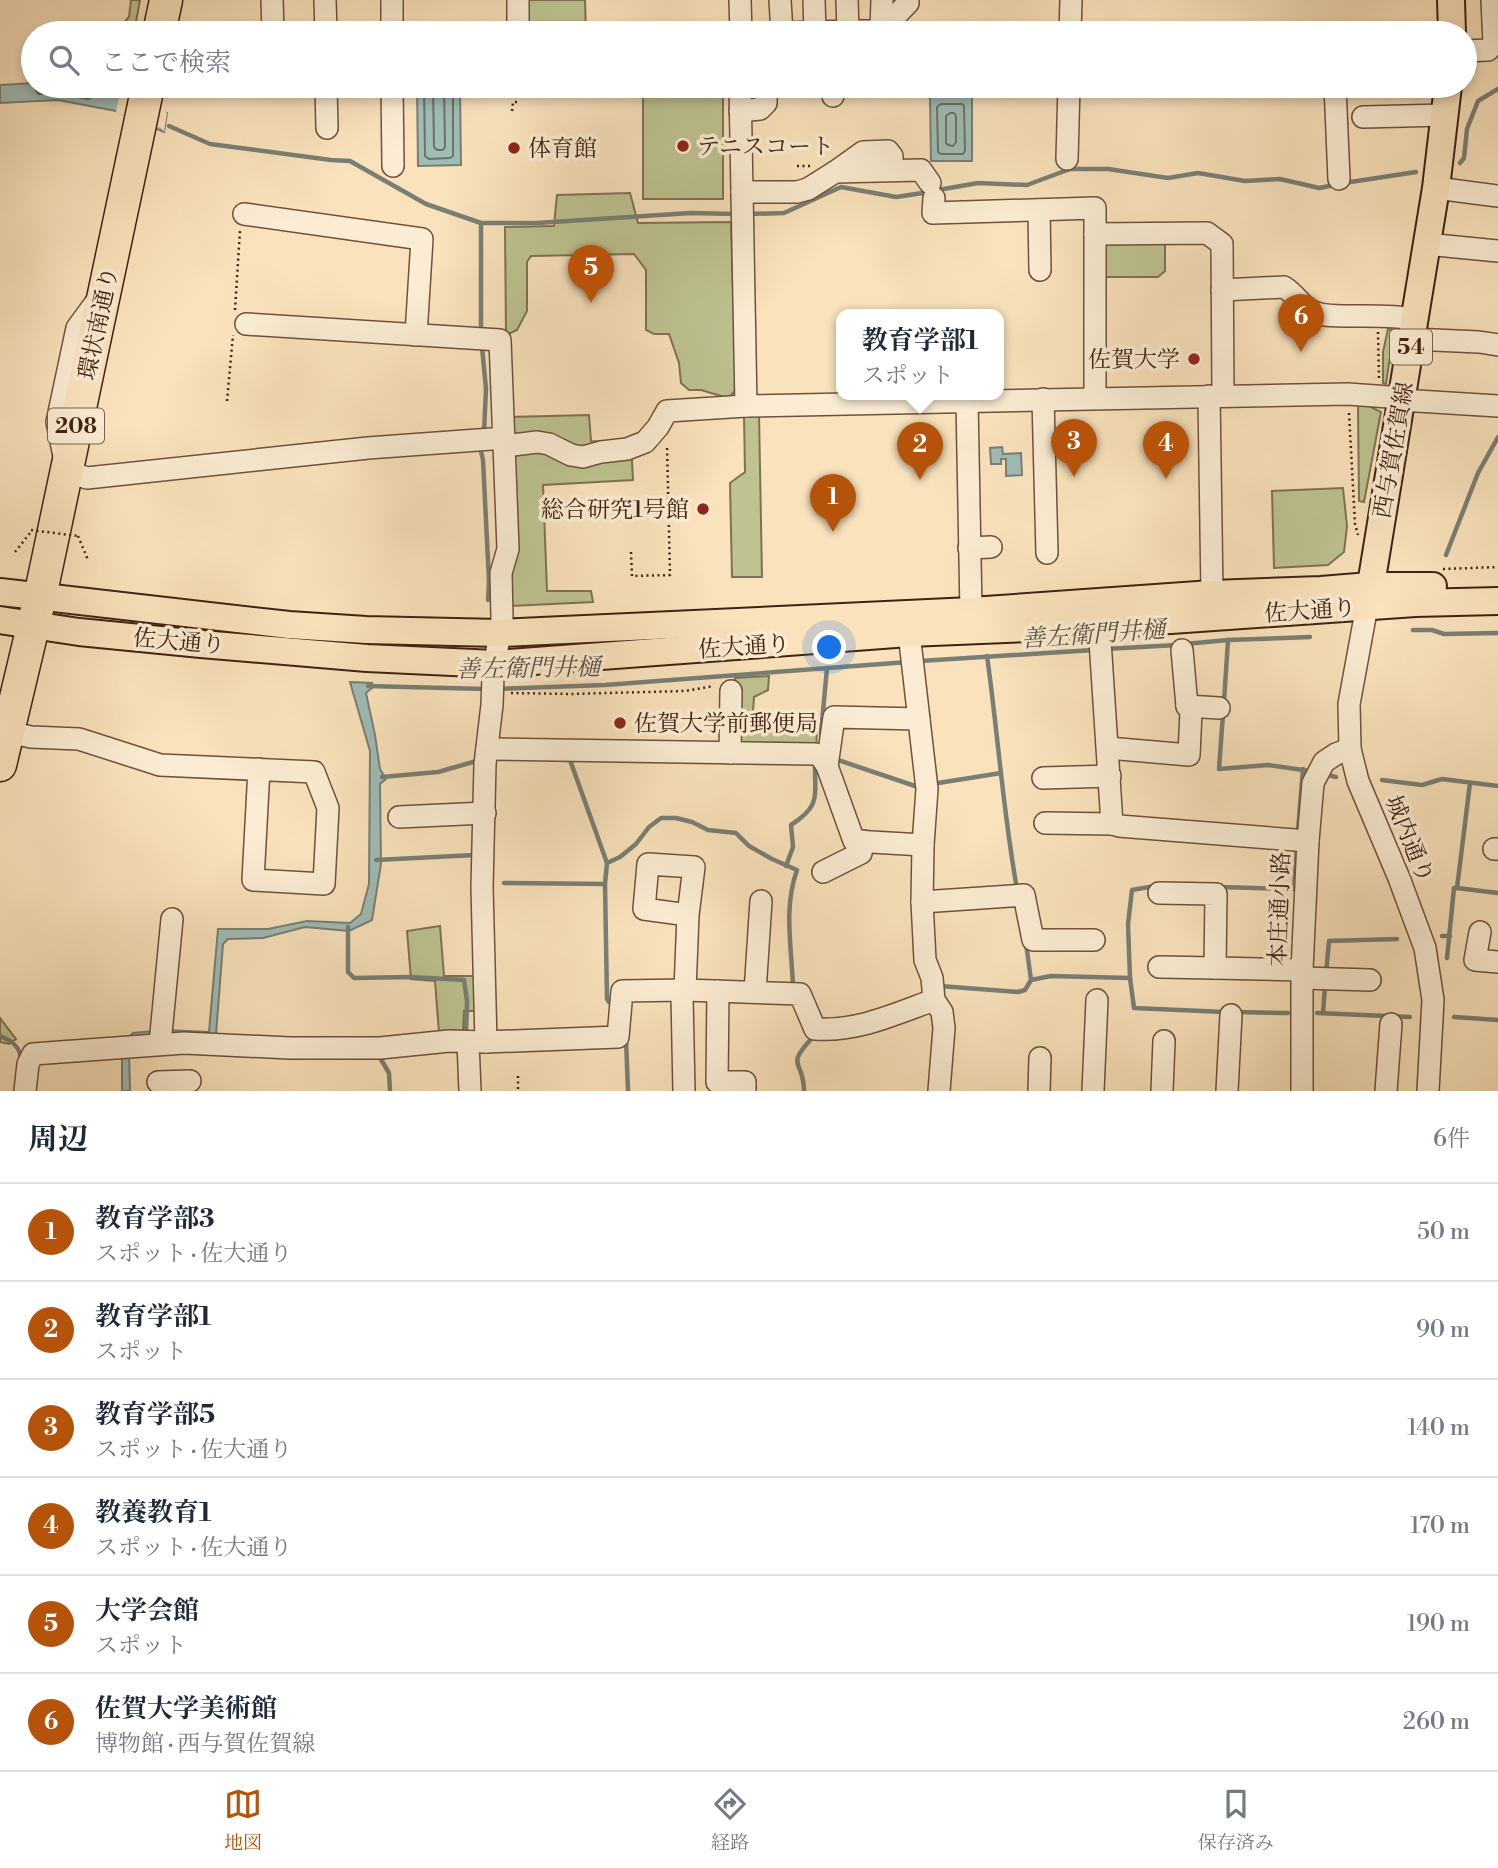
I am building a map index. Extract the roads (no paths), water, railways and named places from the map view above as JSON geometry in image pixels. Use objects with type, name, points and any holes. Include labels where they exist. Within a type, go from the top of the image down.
[{"type":"highway","points":[[162,21],[166,0]]},
{"type":"highway","name":"環状南通り","points":[[0,765],[8,732],[9,690],[36,611],[145,98]]},
{"type":"main road","points":[[1451,0],[1452,21]]},
{"type":"main road","name":"西与賀佐賀線","points":[[1368,596],[1390,397],[1413,329],[1436,188],[1447,98]]},
{"type":"main road","name":"佐大通り","points":[[36,611],[79,632],[367,658],[493,681],[1100,641],[1368,596],[1498,585]]},
{"type":"main road","name":"佐大通り","points":[[36,611],[366,630],[500,633],[971,611],[1212,594],[1321,590],[1368,596],[1498,601]]},
{"type":"main road","points":[[0,592],[36,611]]},
{"type":"main road","points":[[0,620],[36,611]]},
{"type":"street","points":[[272,0],[273,21]]},
{"type":"street","points":[[325,0],[326,21]]},
{"type":"street","points":[[392,0],[392,21]]},
{"type":"street","points":[[517,0],[518,21]]},
{"type":"street","points":[[740,0],[741,21]]},
{"type":"street","points":[[780,0],[782,21]]},
{"type":"street","points":[[814,0],[825,21]]},
{"type":"street","points":[[836,21],[847,0]]},
{"type":"street","points":[[881,21],[882,0]]},
{"type":"street","points":[[891,21],[908,0]]},
{"type":"street","points":[[1070,21],[1071,0]]},
{"type":"street","points":[[1477,50],[1488,50],[1494,44],[1492,0]]},
{"type":"street","points":[[326,98],[327,128]]},
{"type":"street","points":[[392,98],[393,166]]},
{"type":"street","points":[[740,98],[746,406]]},
{"type":"street","points":[[740,111],[760,109],[766,103],[766,98]]},
{"type":"street","points":[[1067,159],[1069,98]]},
{"type":"street","points":[[1336,98],[1339,179]]},
{"type":"street","points":[[1363,117],[1445,115]]},
{"type":"street","points":[[742,192],[797,192],[808,189],[835,172],[921,170],[932,190],[933,213],[1095,208],[1095,398]]},
{"type":"street","points":[[1436,188],[1498,196]]},
{"type":"street","points":[[1039,210],[1040,270]]},
{"type":"street","points":[[244,214],[422,239],[416,335]]},
{"type":"street","points":[[1095,234],[1208,233],[1222,244],[1212,594]]},
{"type":"street","points":[[1426,244],[1498,251]]},
{"type":"street","points":[[1222,289],[1284,287],[1313,312],[1325,315],[1402,317],[1413,329],[1498,345]]},
{"type":"street","points":[[240,324],[500,340],[508,549],[501,573],[502,618],[486,756],[477,1042],[470,1091]]},
{"type":"street","points":[[67,471],[87,478],[368,449],[505,442],[549,444],[570,455],[583,457],[628,449],[645,442],[667,411],[746,406],[1348,394],[1498,406]]},
{"type":"street","points":[[1040,548],[1043,400]]},
{"type":"street","points":[[967,401],[971,611]]},
{"type":"street","points":[[969,548],[991,547]]},
{"type":"street","name":"城内通り","points":[[1368,596],[1349,704],[1350,749],[1358,781],[1425,948],[1433,1000],[1428,1091]]},
{"type":"street","points":[[1100,641],[1112,824]]},
{"type":"street","points":[[1108,748],[1189,755],[1191,711],[1187,706],[1182,650]]},
{"type":"street","points":[[911,652],[926,784],[922,902],[925,960],[932,978],[934,1000],[942,1012],[944,1028],[939,1091]]},
{"type":"street","points":[[730,752],[731,691]]},
{"type":"street","points":[[1187,706],[1219,708]]},
{"type":"street","points":[[919,719],[834,717],[824,757],[854,841],[923,845]]},
{"type":"street","points":[[8,732],[30,737],[79,739],[160,765],[259,769],[314,772],[328,808],[324,884],[253,880],[259,769]]},
{"type":"street","name":"本庄通小路","points":[[1302,1091],[1314,976],[1301,840],[1313,783],[1324,762],[1350,749]]},
{"type":"street","points":[[486,756],[730,752],[824,757]]},
{"type":"street","points":[[1043,778],[1110,776]]},
{"type":"street","points":[[399,817],[485,813]]},
{"type":"street","points":[[1045,823],[1112,824],[1301,840]]},
{"type":"street","points":[[823,873],[861,853],[863,841]]},
{"type":"street","points":[[1159,893],[1216,894],[1215,968]]},
{"type":"street","points":[[922,902],[1024,895],[1033,940],[1094,940]]},
{"type":"street","points":[[755,992],[761,901]]},
{"type":"street","points":[[684,1091],[682,997],[685,990],[688,915]]},
{"type":"street","points":[[160,1038],[172,919]]},
{"type":"street","points":[[1480,932],[1475,960],[1498,962]]},
{"type":"street","points":[[1159,967],[1215,968],[1370,980]]},
{"type":"street","points":[[25,1091],[28,1065],[33,1054],[127,1047],[160,1038],[184,1042],[290,1048],[377,1048],[449,1041],[618,1037],[622,991],[800,994],[815,1029],[829,1030],[865,1025],[934,1000]]},
{"type":"street","points":[[718,991],[717,1082],[745,1082],[745,1091]]},
{"type":"street","points":[[1093,1091],[1097,1000]]},
{"type":"street","points":[[1227,1091],[1231,1015]]},
{"type":"street","points":[[1385,1091],[1391,1024]]},
{"type":"street","points":[[1162,1091],[1164,1041]]},
{"type":"street","points":[[1039,1091],[1040,1058]]},
{"type":"water","points":[[21,84],[21,98],[132,98],[167,113],[164,132],[116,111],[58,100],[0,103],[0,85]]},
{"type":"water","points":[[417,98],[460,98],[461,165],[418,166]]},
{"type":"water","points":[[930,98],[972,98],[972,161],[931,161]]},
{"type":"water","points":[[1002,447],[1003,454],[1021,453],[1022,475],[1006,476],[1006,459],[1001,459],[1001,464],[991,464],[990,448]]},
{"type":"water","points":[[350,682],[372,683],[372,688],[366,693],[380,769],[386,779],[380,784],[381,864],[372,920],[349,931],[305,927],[263,938],[228,939],[223,944],[216,1034],[210,1038],[129,1051],[130,1091],[122,1091],[122,1044],[133,1033],[165,1030],[209,1032],[218,929],[268,929],[307,921],[350,923],[361,914],[369,884],[370,751]]},
{"type":"waterway","points":[[1460,163],[1464,158],[1467,129],[1478,101],[1498,89]]},
{"type":"waterway","points":[[169,126],[210,144],[350,161],[426,204],[481,223],[537,223],[691,213],[737,214]]},
{"type":"waterway","points":[[938,190],[978,183],[1027,185],[1070,169],[1108,169],[1168,178],[1198,173],[1245,181],[1280,179],[1319,188],[1335,185]]},
{"type":"waterway","points":[[1344,183],[1416,172]]},
{"type":"waterway","points":[[749,214],[784,213],[841,187],[896,197],[929,192]]},
{"type":"waterway","points":[[481,223],[481,331]]},
{"type":"waterway","points":[[482,347],[486,389],[484,432]]},
{"type":"waterway","name":"善左衛門井樋","points":[[1446,555],[1478,473],[1498,437]]},
{"type":"waterway","points":[[480,447],[483,460],[488,600]]},
{"type":"waterway","points":[[1413,630],[1432,630],[1444,634],[1498,633]]},
{"type":"waterway","name":"善左衛門井樋","points":[[1185,644],[1310,637]]},
{"type":"waterway","points":[[1224,702],[1228,640]]},
{"type":"waterway","name":"善左衛門井樋","points":[[1105,649],[1177,645]]},
{"type":"waterway","name":"善左衛門井樋","points":[[920,661],[1093,650]]},
{"type":"waterway","points":[[987,656],[1017,889]]},
{"type":"waterway","name":"善左衛門井樋","points":[[497,689],[605,685],[908,662]]},
{"type":"waterway","points":[[821,733],[827,668]]},
{"type":"waterway","name":"善左衛門井樋","points":[[368,686],[485,689]]},
{"type":"waterway","points":[[1223,714],[1219,769],[1268,765],[1310,771]]},
{"type":"waterway","points":[[835,759],[915,786],[920,785]]},
{"type":"waterway","points":[[382,777],[438,772],[480,760]]},
{"type":"waterway","points":[[565,760],[570,760],[607,863],[607,999],[616,1003]]},
{"type":"waterway","points":[[786,866],[793,847],[791,825],[807,812],[814,800],[817,761]]},
{"type":"waterway","points":[[1298,831],[1303,769]]},
{"type":"waterway","points":[[932,784],[1001,773]]},
{"type":"waterway","points":[[1328,775],[1336,777]]},
{"type":"waterway","points":[[1382,780],[1422,785],[1442,779],[1498,786]]},
{"type":"waterway","points":[[1447,958],[1454,888],[1457,888],[1470,783]]},
{"type":"waterway","points":[[607,863],[620,857],[636,844],[649,827],[661,818],[676,818],[708,830],[736,833],[749,846],[797,870],[789,914],[793,988]]},
{"type":"waterway","points":[[1220,887],[1294,889],[1297,846]]},
{"type":"waterway","points":[[376,860],[475,855]]},
{"type":"waterway","points":[[504,883],[605,884]]},
{"type":"waterway","points":[[1155,886],[1132,890],[1128,924],[1134,1008],[1225,1012]]},
{"type":"waterway","points":[[1457,888],[1498,893]]},
{"type":"waterway","points":[[348,927],[348,972],[354,978],[464,980],[467,1001],[466,1033],[463,1034]]},
{"type":"waterway","points":[[1442,936],[1450,936]]},
{"type":"waterway","points":[[1326,974],[1329,941],[1397,939]]},
{"type":"waterway","points":[[940,986],[1018,992],[1025,990],[1031,980],[1026,943]]},
{"type":"waterway","points":[[1031,980],[1051,976],[1130,978]]},
{"type":"waterway","points":[[1323,1013],[1325,986]]},
{"type":"waterway","points":[[1237,1012],[1288,1013]]},
{"type":"waterway","points":[[1317,1013],[1410,1017]]},
{"type":"waterway","points":[[1454,1017],[1498,1020]]},
{"type":"waterway","points":[[0,1036],[14,1044],[21,1059]]},
{"type":"waterway","points":[[804,1091],[797,1059],[813,1037]]},
{"type":"waterway","points":[[626,1039],[628,1091]]},
{"type":"waterway","points":[[379,1056],[389,1073],[390,1091]]},
{"type":"place","name":"テニスコート","points":[[683,146]]},
{"type":"place","name":"体育館","points":[[514,148]]},
{"type":"place","name":"大学会館","points":[[591,303]]},
{"type":"place","name":"佐賀大学美術館","points":[[1301,352]]},
{"type":"place","name":"佐賀大学","points":[[1194,359]]},
{"type":"place","name":"教育学部5","points":[[1074,477]]},
{"type":"place","name":"教養教育1","points":[[1166,479]]},
{"type":"place","name":"教育学部1","points":[[920,480]]},
{"type":"place","name":"総合研究1号館","points":[[703,509]]},
{"type":"place","name":"教育学部3","points":[[833,532]]},
{"type":"place","name":"佐賀大学前郵便局","points":[[620,723]]}]
